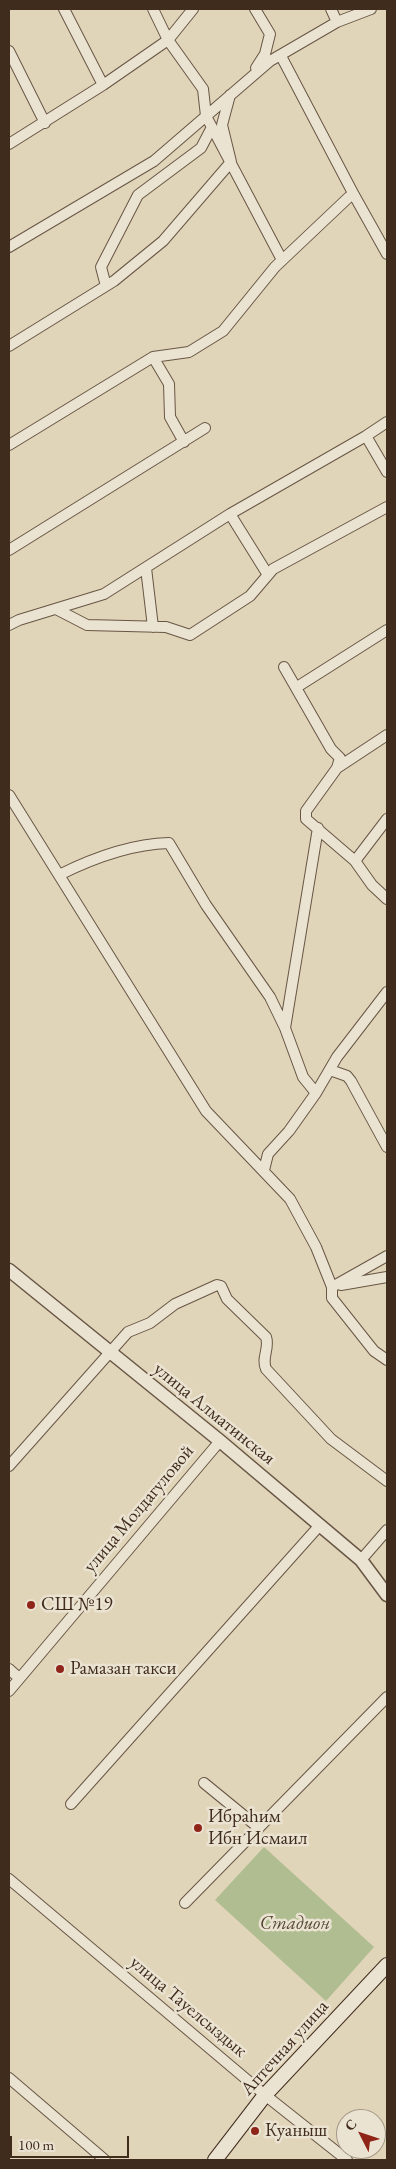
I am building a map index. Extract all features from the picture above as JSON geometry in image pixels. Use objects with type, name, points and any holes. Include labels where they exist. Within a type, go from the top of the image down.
[{"type":"main road","name":"Аптечная улица","points":[[215,2160],[265,2095],[387,1965]]},
{"type":"street","points":[[64,9],[103,85]]},
{"type":"street","points":[[153,9],[168,40],[204,89],[206,116],[282,260]]},
{"type":"street","points":[[9,144],[45,123],[168,40],[193,9]]},
{"type":"street","points":[[251,77],[265,54],[270,34],[255,9]]},
{"type":"street","points":[[330,9],[337,22]]},
{"type":"street","points":[[9,248],[154,161],[270,61],[337,22],[371,9]]},
{"type":"street","points":[[9,51],[45,123]]},
{"type":"street","points":[[280,56],[387,254]]},
{"type":"street","points":[[230,95],[222,125],[231,162]]},
{"type":"street","points":[[106,286],[101,267],[138,195],[201,148],[212,127]]},
{"type":"street","points":[[9,346],[106,286],[163,241],[231,162]]},
{"type":"street","points":[[9,445],[153,357],[189,352],[223,332],[282,260],[349,197],[354,195]]},
{"type":"street","points":[[153,357],[169,384],[170,417],[184,442]]},
{"type":"street","points":[[9,625],[19,620],[104,594],[230,514],[387,422]]},
{"type":"street","points":[[9,550],[205,428]]},
{"type":"street","points":[[366,436],[387,472]]},
{"type":"street","points":[[56,609],[87,626],[166,627],[190,635],[250,596],[273,568],[387,507]]},
{"type":"street","points":[[230,514],[268,575]]},
{"type":"street","points":[[146,568],[153,627]]},
{"type":"street","points":[[296,687],[387,630]]},
{"type":"street","points":[[284,667],[331,749],[340,758],[337,768],[306,811],[306,820],[318,828],[355,861],[372,885],[387,899]]},
{"type":"street","points":[[337,768],[387,735]]},
{"type":"street","points":[[9,795],[206,1110],[290,1199],[316,1247],[332,1286],[332,1298],[351,1325],[374,1352],[387,1360]]},
{"type":"street","points":[[355,861],[387,819]]},
{"type":"street","points":[[285,1028],[318,828]]},
{"type":"street","points":[[58,875],[94,858],[124,850],[169,843],[206,905],[270,998],[285,1028],[303,1077],[316,1093]]},
{"type":"street","points":[[264,1170],[268,1154],[289,1131],[316,1093],[337,1056],[386,995]]},
{"type":"street","points":[[330,1070],[346,1076],[351,1081],[387,1147]]},
{"type":"street","points":[[332,1286],[387,1256]]},
{"type":"street","name":"улица Алматинская","points":[[11,1277],[110,1352],[320,1525],[361,1560],[387,1595]]},
{"type":"street","points":[[332,1286],[387,1277]]},
{"type":"street","points":[[9,1466],[128,1332],[150,1323],[175,1304],[211,1287],[221,1286],[228,1299],[266,1337],[268,1341],[263,1363],[266,1369],[331,1439],[387,1481]]},
{"type":"street","name":"улица Молдагуловой","points":[[9,1691],[220,1441]]},
{"type":"street","points":[[71,1804],[320,1525]]},
{"type":"street","points":[[361,1560],[387,1530]]},
{"type":"street","points":[[9,1669],[19,1678]]},
{"type":"street","points":[[185,1903],[387,1697]]},
{"type":"street","points":[[204,1782],[259,1828]]},
{"type":"street","name":"улица Тауелсыздык","points":[[9,1879],[265,2095],[347,2160]]},
{"type":"street","points":[[9,2078],[105,2160]]},
{"type":"green space","name":"Стадион","points":[[264,1847],[374,1947],[326,2001],[215,1900]]},
{"type":"place","name":"СШ №19","points":[[31,1605]]},
{"type":"place","name":"Рамазан такси","points":[[60,1669]]},
{"type":"place","name":"Ибраһим Ибн Исмаил","points":[[198,1828]]},
{"type":"place","name":"Куаныш","points":[[255,2131]]}]
